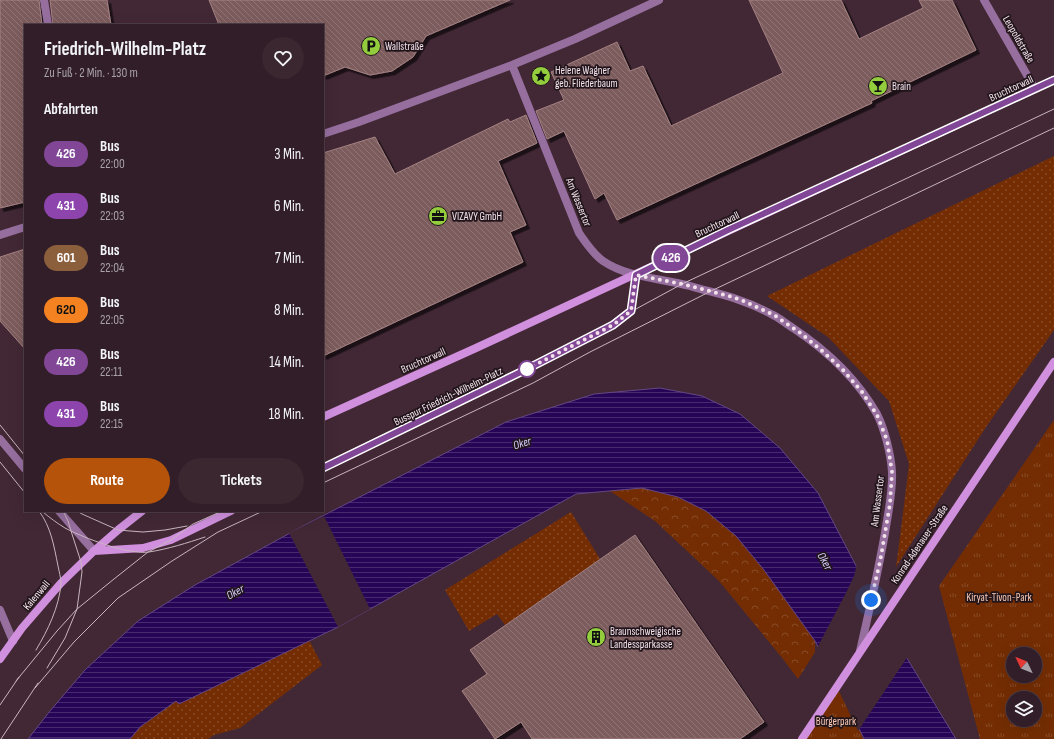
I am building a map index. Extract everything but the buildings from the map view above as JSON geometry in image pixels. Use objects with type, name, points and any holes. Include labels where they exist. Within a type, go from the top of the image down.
[{"type":"main road","name":"Bruchtorwall","points":[[324,417],[636,275],[728,230],[1054,80]]},
{"type":"main road","name":"Busspur Friedrich-Wilhelm-Platz","points":[[324,468],[527,369],[613,325],[631,311],[636,275]]},
{"type":"main road","name":"Konrad-Adenauer-Straße","points":[[802,739],[1054,362]]},
{"type":"main road","points":[[94,550],[141,512]]},
{"type":"main road","points":[[94,550],[143,548],[171,540],[229,512]]},
{"type":"main road","name":"Kalenwall","points":[[0,659],[22,628],[61,582],[94,550]]},
{"type":"street","points":[[44,0],[48,24]]},
{"type":"street","points":[[324,134],[512,65],[575,39],[659,0]]},
{"type":"street","name":"Leopoldstraße","points":[[984,0],[1035,89]]},
{"type":"street","name":"Am Wassertor","points":[[512,65],[579,234],[602,261],[636,275],[682,284],[729,296],[774,315],[799,332],[844,371],[854,382],[877,415],[887,440],[892,472],[890,504],[880,562],[860,651]]},
{"type":"street","points":[[0,235],[24,227]]},
{"type":"street","points":[[0,438],[24,468]]},
{"type":"street","points":[[60,512],[94,550]]},
{"type":"street","points":[[0,610],[13,641]]},
{"type":"green space","points":[[1054,156],[1054,330],[986,427],[896,567],[909,464],[889,401],[828,337],[767,296]]},
{"type":"green space","name":"Kiryat-Tivon-Park","points":[[1054,420],[1054,739],[980,739],[939,586]]},
{"type":"green space","points":[[642,488],[678,497],[706,511],[736,536],[764,570],[815,641],[815,652],[798,679],[719,581],[655,521],[610,491]]},
{"type":"green space","points":[[571,512],[600,559],[505,625],[497,614],[469,631],[445,590]]},
{"type":"green space","points":[[309,640],[322,665],[240,728],[214,735],[208,739],[130,739],[140,727],[176,701],[179,704]]},
{"type":"green space","name":"Bürgerpark","points":[[839,686],[864,739],[803,739]]},
{"type":"water","name":"Oker","points":[[660,388],[702,396],[740,414],[780,448],[818,493],[888,627],[956,739],[864,739],[839,686],[815,641],[764,570],[736,536],[706,511],[678,497],[642,488],[576,494],[338,627],[179,704],[176,701],[140,727],[130,739],[28,739],[85,670],[138,621],[195,585],[303,526],[506,422],[594,394]]},
{"type":"pier","points":[[324,516],[370,609],[338,627],[289,533]]},
{"type":"pier","points":[[857,564],[889,626],[908,656],[858,731],[817,648],[847,591],[854,576]]},
{"type":"tram line","points":[[324,464],[577,341],[682,284],[1054,109]]},
{"type":"tram line","points":[[324,483],[533,383],[590,352],[709,292],[1054,128]]},
{"type":"tram line","points":[[0,425],[24,455]]},
{"type":"tram line","points":[[0,462],[24,492]]},
{"type":"tram line","points":[[36,650],[52,618],[58,601],[61,584],[52,537],[40,512]]},
{"type":"tram line","points":[[43,512],[73,532],[94,541],[130,551],[156,551],[205,537]]},
{"type":"tram line","points":[[47,668],[65,638],[77,609],[82,572],[81,562],[68,521],[64,512]]},
{"type":"tram line","points":[[79,512],[118,530],[143,532],[187,526]]},
{"type":"tram line","points":[[16,681],[77,609],[148,552],[171,540],[193,524],[220,512]]},
{"type":"tram line","points":[[35,688],[74,642],[118,598],[218,532],[261,512]]},
{"type":"tram line","points":[[0,705],[19,677]]},
{"type":"tram line","points":[[1,739],[38,683]]},
{"type":"bus line","name":"426","points":[[324,468],[527,369],[613,325],[631,311],[636,275],[728,230],[1054,80]]},
{"type":"place","name":"Wallstraße","points":[[371,46]]},
{"type":"place","name":"Helene Wagner geb. Fliederbaum","points":[[541,76]]},
{"type":"place","name":"Brain","points":[[878,86]]},
{"type":"place","name":"VIZAVY GmbH","points":[[438,216]]},
{"type":"place","name":"Braunschweigische Landessparkasse","points":[[596,637]]},
{"type":"route","points":[[527,369],[613,325],[631,311],[636,275],[682,284],[729,296],[774,315],[820,349],[854,382],[877,415],[887,440],[892,472],[890,504],[880,562],[871,600]]}]
